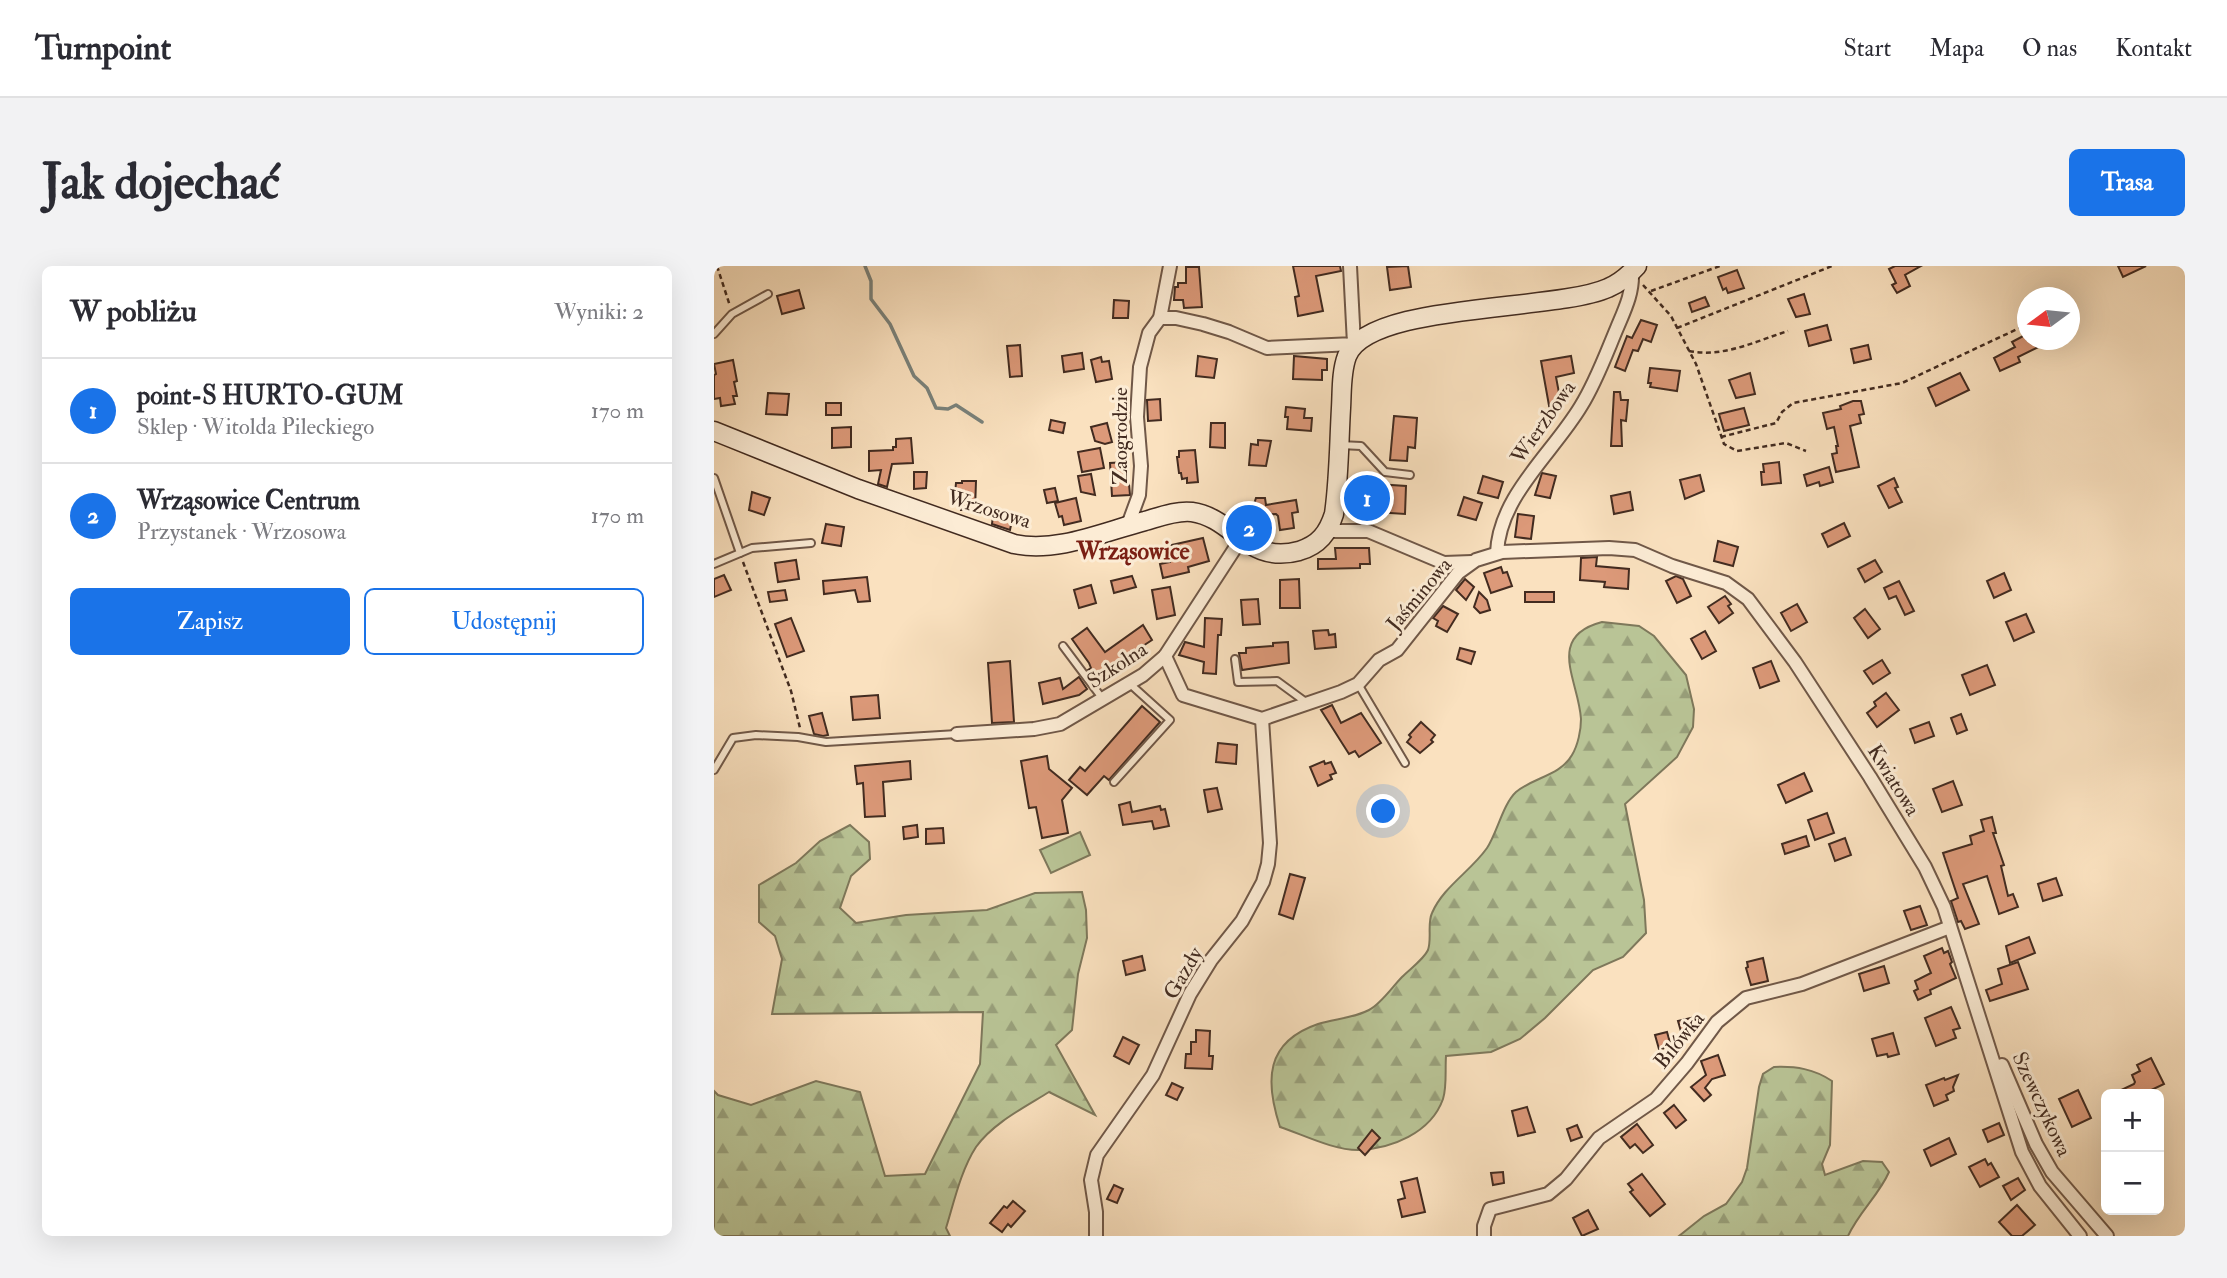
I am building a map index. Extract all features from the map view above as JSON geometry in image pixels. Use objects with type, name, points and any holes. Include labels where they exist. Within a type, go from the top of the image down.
[{"type":"street","name":"Zaogrodzie","points":[[1128,525],[1139,495],[1141,466],[1137,417],[1140,367],[1149,333],[1160,318],[1170,266]]},
{"type":"street","points":[[1350,266],[1354,344]]},
{"type":"street","points":[[1472,562],[1444,563],[1368,531],[1328,531],[1336,503],[1346,358],[1354,344],[1379,328],[1469,310],[1581,297],[1606,289],[1635,269]]},
{"type":"street","name":"Wierzbowa","points":[[1497,553],[1497,536],[1523,485],[1570,424],[1598,373],[1633,289],[1635,269]]},
{"type":"street","points":[[1160,318],[1176,318],[1203,324],[1267,348],[1354,344]]},
{"type":"street","name":"Wrzosowa","points":[[714,431],[858,489],[1006,542],[1034,547],[1053,545],[1175,513],[1190,512],[1210,518],[1262,551],[1281,554],[1312,546],[1328,531]]},
{"type":"street","name":"Szkolna","points":[[957,734],[1034,729],[1060,724],[1143,675],[1165,656],[1241,539]]},
{"type":"street","name":"Kwiatowa","points":[[1497,553],[1609,548],[1635,550],[1672,566],[1726,583],[1748,599],[1795,662],[1925,867],[1944,907],[2022,1152],[2040,1186],[2080,1236]]},
{"type":"street","name":"Jaśminowa","points":[[1262,719],[1358,684],[1379,660],[1397,650],[1458,573],[1472,562],[1497,553]]},
{"type":"street","points":[[1165,656],[1183,695],[1262,719]]},
{"type":"street","name":"Gazdy","points":[[1096,1236],[1096,1212],[1091,1180],[1097,1155],[1141,1095],[1190,994],[1211,960],[1242,921],[1263,882],[1270,842],[1262,719]]},
{"type":"street","name":"Bilówka","points":[[1484,1236],[1484,1226],[1490,1209],[1548,1194],[1566,1178],[1599,1138],[1656,1099],[1688,1063],[1717,1022],[1746,998],[1802,984],[1950,927]]},
{"type":"street","name":"Szewczykowa","points":[[1979,1016],[1990,1033],[2011,1088],[2052,1172],[2106,1236]]},
{"type":"lane","points":[[714,334],[732,314],[768,294]]},
{"type":"lane","points":[[1339,445],[1361,446],[1385,472],[1410,475]]},
{"type":"lane","points":[[714,478],[740,553]]},
{"type":"lane","points":[[714,564],[752,548],[811,543]]},
{"type":"lane","points":[[1063,646],[1102,698]]},
{"type":"lane","points":[[1235,659],[1238,682],[1277,681],[1307,702]]},
{"type":"lane","points":[[1114,782],[1170,720],[1129,683]]},
{"type":"lane","points":[[1358,684],[1405,763]]},
{"type":"lane","points":[[714,770],[733,738],[755,735],[826,742],[957,734]]},
{"type":"path","points":[[717,266],[732,314]]},
{"type":"path","points":[[1649,292],[1720,266]]},
{"type":"path","points":[[1677,328],[1832,266]]},
{"type":"path","points":[[1635,269],[1649,292],[1671,316],[1689,351],[1724,444],[1737,451],[1786,443],[1806,451]]},
{"type":"path","points":[[1721,437],[1776,424],[1782,412],[1793,403],[1902,383],[2017,329]]},
{"type":"path","points":[[1689,351],[1717,354],[1788,331]]},
{"type":"path","points":[[740,553],[791,691],[803,738]]},
{"type":"green space","points":[[1602,622],[1639,626],[1654,636],[1686,675],[1694,709],[1693,727],[1677,757],[1625,804],[1644,900],[1646,933],[1623,957],[1593,970],[1520,1039],[1491,1052],[1446,1056],[1443,1099],[1429,1121],[1408,1137],[1384,1146],[1358,1150],[1329,1145],[1280,1127],[1271,1079],[1279,1052],[1301,1032],[1318,1024],[1363,1013],[1382,999],[1428,950],[1431,917],[1437,904],[1487,848],[1511,797],[1523,787],[1561,768],[1572,755],[1579,737],[1581,719],[1569,662],[1570,649],[1574,638],[1585,629]]},
{"type":"green space","points":[[850,825],[869,842],[870,859],[851,876],[840,908],[856,923],[906,915],[987,910],[1035,893],[1082,892],[1087,938],[1078,974],[1072,1030],[1056,1045],[1095,1115],[1049,1092],[991,1130],[976,1147],[962,1176],[946,1228],[950,1236],[714,1236],[714,1091],[718,1095],[751,1105],[816,1081],[860,1092],[885,1176],[925,1174],[980,1064],[983,1012],[772,1014],[782,959],[775,936],[759,922],[759,885],[796,863],[820,841]]},
{"type":"green space","points":[[1080,832],[1090,855],[1051,873],[1040,850]]},
{"type":"green space","points":[[1774,1067],[1805,1069],[1832,1081],[1830,1145],[1822,1164],[1825,1175],[1863,1161],[1882,1162],[1889,1172],[1885,1180],[1848,1236],[1679,1236],[1704,1216],[1726,1204],[1742,1182],[1747,1168],[1759,1087],[1763,1074]]},
{"type":"building","points":[[1293,266],[1340,266],[1341,271],[1316,276],[1323,311],[1298,316],[1295,297],[1299,296]]},
{"type":"building","points":[[1408,266],[1411,287],[1390,290],[1387,267]]},
{"type":"building","points":[[1895,266],[1921,266],[1905,275],[1910,286],[1897,293],[1892,285],[1896,283],[1889,269]]},
{"type":"building","points":[[2118,266],[2146,266],[2123,277]]},
{"type":"building","points":[[1186,267],[1199,267],[1202,307],[1184,308],[1183,300],[1174,300],[1175,287],[1178,287],[1178,283],[1186,283]]},
{"type":"building","points":[[1737,270],[1744,288],[1728,293],[1726,288],[1723,290],[1718,277]]},
{"type":"building","points":[[799,290],[804,308],[782,314],[777,296]]},
{"type":"building","points":[[1804,294],[1810,314],[1796,317],[1788,299]]},
{"type":"building","points":[[1705,297],[1709,306],[1692,312],[1689,303]]},
{"type":"building","points":[[1114,300],[1129,301],[1128,318],[1113,318]]},
{"type":"building","points":[[1641,320],[1657,325],[1651,342],[1643,339],[1638,351],[1633,350],[1625,371],[1615,367],[1627,336],[1632,338]]},
{"type":"building","points":[[1827,325],[1831,340],[1809,346],[1805,331]]},
{"type":"building","points":[[2017,339],[2017,350],[2032,350],[2018,357],[2020,362],[2000,371],[1994,358],[2015,347],[2012,342]]},
{"type":"building","points":[[1020,345],[1022,376],[1010,377],[1007,346]]},
{"type":"building","points":[[1868,345],[1871,359],[1854,363],[1851,349]]},
{"type":"building","points":[[1082,353],[1084,369],[1064,372],[1062,356]]},
{"type":"building","points":[[1198,356],[1217,359],[1214,378],[1196,376]]},
{"type":"building","points":[[1294,356],[1327,359],[1327,370],[1322,370],[1322,380],[1293,379]]},
{"type":"building","points":[[1571,356],[1574,373],[1556,377],[1562,409],[1550,411],[1541,361]]},
{"type":"building","points":[[1101,357],[1102,362],[1109,361],[1112,379],[1096,382],[1091,360]]},
{"type":"building","points":[[733,360],[737,381],[734,382],[737,396],[733,396],[735,404],[721,406],[720,398],[714,399],[714,364]]},
{"type":"building","points":[[1650,368],[1680,371],[1677,391],[1650,387]]},
{"type":"building","points":[[1750,373],[1755,394],[1736,398],[1729,380]]},
{"type":"building","points":[[1960,373],[1969,390],[1936,406],[1928,388]]},
{"type":"building","points":[[1614,392],[1620,392],[1621,400],[1628,400],[1626,421],[1621,420],[1622,446],[1611,446]]},
{"type":"building","points":[[768,393],[789,394],[787,415],[766,414]]},
{"type":"building","points":[[1160,399],[1161,420],[1148,421],[1147,400]]},
{"type":"building","points":[[1861,401],[1864,414],[1859,415],[1861,423],[1850,426],[1859,467],[1836,472],[1832,454],[1837,453],[1838,446],[1834,427],[1827,429],[1823,413],[1841,409],[1840,406]]},
{"type":"building","points":[[826,403],[841,403],[841,415],[826,415]]},
{"type":"building","points":[[1286,407],[1305,409],[1304,418],[1312,418],[1311,431],[1287,429]]},
{"type":"building","points":[[1744,408],[1749,425],[1724,431],[1719,414]]},
{"type":"building","points":[[1394,416],[1417,418],[1415,448],[1408,447],[1407,461],[1390,460]]},
{"type":"building","points":[[1051,420],[1065,423],[1063,433],[1049,430]]},
{"type":"building","points":[[1107,423],[1112,442],[1105,444],[1095,441],[1091,427]]},
{"type":"building","points":[[1211,423],[1225,423],[1225,448],[1210,447]]},
{"type":"building","points":[[851,427],[851,447],[832,448],[832,428]]},
{"type":"building","points":[[911,438],[913,463],[892,464],[887,487],[878,484],[881,470],[869,471],[869,451],[893,450],[893,447],[896,447],[896,439]]},
{"type":"building","points":[[1258,440],[1271,441],[1266,466],[1249,465],[1251,444],[1258,445]]},
{"type":"building","points":[[1100,448],[1104,468],[1082,472],[1078,452]]},
{"type":"building","points":[[1195,450],[1198,482],[1187,483],[1187,478],[1182,479],[1179,473],[1177,457],[1179,451]]},
{"type":"building","points":[[1127,462],[1130,495],[1112,496],[1110,463]]},
{"type":"building","points":[[1779,462],[1781,483],[1762,485],[1763,464]]},
{"type":"building","points":[[1829,467],[1833,482],[1820,486],[1819,482],[1807,486],[1804,475]]},
{"type":"building","points":[[914,472],[927,472],[926,488],[914,489]]},
{"type":"building","points":[[1542,473],[1556,476],[1550,498],[1535,495]]},
{"type":"building","points":[[1091,474],[1095,495],[1081,492],[1078,476]]},
{"type":"building","points":[[1700,475],[1704,491],[1685,499],[1680,480]]},
{"type":"building","points":[[1483,476],[1503,482],[1498,498],[1478,493]]},
{"type":"building","points":[[1894,478],[1898,487],[1895,488],[1902,502],[1889,508],[1878,486]]},
{"type":"building","points":[[976,481],[975,510],[961,510],[962,493],[955,493],[956,483]]},
{"type":"building","points":[[1361,483],[1406,486],[1405,514],[1360,511]]},
{"type":"building","points":[[1055,488],[1058,501],[1047,503],[1044,490]]},
{"type":"building","points":[[752,492],[770,498],[764,515],[749,510]]},
{"type":"building","points":[[1630,492],[1633,510],[1614,514],[1611,496]]},
{"type":"building","points":[[1464,497],[1482,503],[1476,520],[1458,515]]},
{"type":"building","points":[[1076,498],[1081,521],[1064,525],[1055,503]]},
{"type":"building","points":[[1256,498],[1265,498],[1266,505],[1296,500],[1298,512],[1292,513],[1294,528],[1280,530],[1276,514],[1240,516],[1240,510],[1253,507]]},
{"type":"building","points":[[1518,514],[1534,516],[1531,539],[1515,537]]},
{"type":"building","points":[[993,516],[1012,520],[1010,530],[992,524]]},
{"type":"building","points":[[1844,523],[1850,536],[1828,547],[1822,534]]},
{"type":"building","points":[[826,524],[844,527],[841,546],[822,543]]},
{"type":"building","points":[[1203,538],[1209,561],[1188,567],[1189,572],[1163,578],[1160,564],[1170,562],[1167,546]]},
{"type":"building","points":[[1718,541],[1738,547],[1733,566],[1714,561]]},
{"type":"building","points":[[1335,548],[1369,548],[1370,564],[1360,564],[1360,568],[1318,569],[1318,559],[1336,559]]},
{"type":"building","points":[[1597,557],[1596,566],[1629,569],[1628,589],[1604,587],[1605,582],[1580,580],[1581,558]]},
{"type":"building","points":[[796,560],[799,579],[778,582],[775,563]]},
{"type":"building","points":[[1875,560],[1882,572],[1865,582],[1858,569]]},
{"type":"building","points":[[1501,567],[1503,573],[1507,572],[1512,586],[1491,593],[1484,573]]},
{"type":"building","points":[[2004,573],[2011,590],[1994,598],[1987,581]]},
{"type":"building","points":[[724,575],[731,590],[714,597],[714,579]]},
{"type":"building","points":[[1132,576],[1136,587],[1114,593],[1111,581]]},
{"type":"building","points":[[1676,576],[1683,579],[1691,596],[1677,603],[1666,581]]},
{"type":"building","points":[[867,577],[870,601],[858,602],[855,590],[824,594],[823,581]]},
{"type":"building","points":[[1299,579],[1300,608],[1280,608],[1280,580]]},
{"type":"building","points":[[1465,579],[1474,587],[1466,600],[1456,590]]},
{"type":"building","points":[[1899,581],[1914,611],[1905,615],[1896,596],[1889,599],[1884,588]]},
{"type":"building","points":[[1091,585],[1096,603],[1079,608],[1074,590]]},
{"type":"building","points":[[1170,587],[1175,615],[1157,619],[1152,590]]},
{"type":"building","points":[[785,590],[787,600],[770,602],[768,592]]},
{"type":"building","points":[[1479,592],[1487,600],[1490,610],[1480,613],[1474,607]]},
{"type":"building","points":[[1525,592],[1554,592],[1554,602],[1525,602]]},
{"type":"building","points":[[1725,596],[1733,613],[1719,623],[1708,607]]},
{"type":"building","points":[[1258,599],[1260,624],[1243,625],[1241,600]]},
{"type":"building","points":[[1797,604],[1807,622],[1791,631],[1781,613]]},
{"type":"building","points":[[1443,606],[1458,614],[1447,632],[1436,626],[1438,621],[1433,618]]},
{"type":"building","points":[[1865,609],[1880,629],[1868,638],[1854,618]]},
{"type":"building","points":[[2026,614],[2034,632],[2014,641],[2006,622]]},
{"type":"building","points":[[791,618],[804,651],[787,657],[775,624]]},
{"type":"building","points":[[1205,618],[1222,619],[1221,635],[1218,635],[1216,674],[1203,673],[1204,662],[1179,655],[1185,642],[1204,647]]},
{"type":"building","points":[[1143,625],[1152,640],[1094,678],[1088,670],[1091,668],[1089,663],[1072,639],[1087,628],[1105,652]]},
{"type":"building","points":[[1328,630],[1329,635],[1335,634],[1336,647],[1315,649],[1313,631]]},
{"type":"building","points":[[1705,631],[1716,651],[1702,659],[1691,639]]},
{"type":"building","points":[[1288,642],[1289,663],[1242,670],[1239,653],[1246,653],[1246,648]]},
{"type":"building","points":[[1460,648],[1475,652],[1471,664],[1457,659]]},
{"type":"building","points":[[1882,660],[1890,673],[1873,684],[1864,671]]},
{"type":"building","points":[[1010,661],[1014,722],[992,723],[988,663]]},
{"type":"building","points":[[1771,661],[1779,681],[1760,688],[1753,668]]},
{"type":"building","points":[[1987,665],[1995,685],[1970,695],[1962,675]]},
{"type":"building","points":[[1079,677],[1087,689],[1079,695],[1043,704],[1039,683],[1060,678],[1063,689]]},
{"type":"building","points":[[1886,693],[1899,710],[1877,727],[1867,713],[1876,706],[1874,702]]},
{"type":"building","points":[[878,695],[880,718],[853,720],[851,697]]},
{"type":"building","points":[[1332,705],[1341,723],[1361,713],[1381,743],[1359,757],[1355,751],[1349,754],[1321,710]]},
{"type":"building","points":[[1142,706],[1160,722],[1109,780],[1104,776],[1087,795],[1069,780],[1080,767],[1085,771]]},
{"type":"building","points":[[822,713],[828,735],[823,736],[814,734],[809,716]]},
{"type":"building","points":[[1961,714],[1967,730],[1957,734],[1951,718]]},
{"type":"building","points":[[1421,722],[1435,735],[1431,740],[1433,742],[1420,753],[1407,742],[1411,737],[1409,735]]},
{"type":"building","points":[[1929,722],[1934,736],[1915,743],[1910,729]]},
{"type":"building","points":[[1218,743],[1237,745],[1236,764],[1216,762]]},
{"type":"building","points":[[1047,756],[1049,769],[1072,788],[1062,800],[1068,833],[1042,838],[1036,807],[1029,808],[1021,761]]},
{"type":"building","points":[[910,761],[911,779],[883,782],[885,816],[865,817],[863,783],[857,784],[855,766]]},
{"type":"building","points":[[1324,761],[1325,764],[1331,762],[1336,773],[1330,775],[1332,779],[1318,786],[1310,767]]},
{"type":"building","points":[[1804,773],[1812,791],[1786,803],[1778,785]]},
{"type":"building","points":[[1953,781],[1962,805],[1942,812],[1933,789]]},
{"type":"building","points":[[1217,788],[1222,809],[1208,812],[1204,790]]},
{"type":"building","points":[[1130,802],[1132,812],[1160,806],[1161,810],[1165,809],[1169,826],[1154,829],[1152,821],[1123,825],[1119,805]]},
{"type":"building","points":[[1827,813],[1834,833],[1815,840],[1808,820]]},
{"type":"building","points":[[1992,817],[1996,833],[1993,833],[2004,865],[2001,866],[2008,896],[2013,894],[2018,907],[1999,914],[1987,876],[1963,884],[1979,924],[1965,929],[1961,921],[1958,922],[1951,901],[1958,898],[1943,853],[1972,844],[1970,836],[1984,831],[1981,820]]},
{"type":"building","points":[[917,825],[918,837],[904,839],[903,827]]},
{"type":"building","points":[[943,828],[944,843],[926,844],[926,829]]},
{"type":"building","points":[[1806,836],[1809,846],[1785,854],[1782,844]]},
{"type":"building","points":[[1845,838],[1851,855],[1835,861],[1829,844]]},
{"type":"building","points":[[1290,874],[1305,878],[1293,919],[1279,914]]},
{"type":"building","points":[[2056,878],[2062,895],[2043,901],[2038,884]]},
{"type":"building","points":[[1920,906],[1927,925],[1911,930],[1904,911]]},
{"type":"building","points":[[2029,937],[2035,953],[2010,963],[2006,946]]},
{"type":"building","points":[[1942,948],[1944,953],[1948,951],[1956,978],[1930,990],[1931,994],[1918,1000],[1914,991],[1918,989],[1915,981],[1931,973],[1924,956]]},
{"type":"building","points":[[1142,956],[1145,970],[1126,975],[1123,961]]},
{"type":"building","points":[[1763,958],[1768,981],[1751,985],[1747,962]]},
{"type":"building","points":[[2018,962],[2028,989],[1990,1001],[1986,990],[2002,984],[1998,969]]},
{"type":"building","points":[[1884,966],[1889,983],[1864,991],[1859,974]]},
{"type":"building","points":[[1951,1007],[1960,1028],[1953,1030],[1956,1038],[1936,1046],[1925,1018]]},
{"type":"building","points":[[1691,1018],[1695,1031],[1682,1035],[1678,1021]]},
{"type":"building","points":[[1196,1030],[1210,1031],[1209,1056],[1213,1056],[1212,1069],[1185,1068],[1186,1054],[1191,1054],[1191,1042],[1196,1042]]},
{"type":"building","points":[[1667,1032],[1671,1046],[1659,1049],[1655,1035]]},
{"type":"building","points":[[1893,1033],[1899,1054],[1877,1056],[1872,1039]]},
{"type":"building","points":[[1123,1037],[1139,1045],[1129,1064],[1114,1056]]},
{"type":"building","points":[[1718,1055],[1725,1075],[1712,1079],[1705,1088],[1711,1095],[1704,1101],[1691,1087],[1706,1075],[1701,1061]]},
{"type":"building","points":[[2151,1058],[2164,1084],[2154,1089],[2124,1089],[2134,1084],[2132,1075],[2140,1071],[2137,1065]]},
{"type":"building","points":[[1958,1075],[1954,1091],[1946,1095],[1948,1100],[1934,1106],[1926,1085]]},
{"type":"building","points":[[1172,1083],[1183,1088],[1177,1100],[1166,1095]]},
{"type":"building","points":[[2078,1090],[2091,1118],[2072,1127],[2059,1099]]},
{"type":"building","points":[[1674,1105],[1686,1120],[1676,1128],[1664,1113]]},
{"type":"building","points":[[1527,1107],[1535,1132],[1518,1136],[1512,1111]]},
{"type":"building","points":[[1999,1123],[2004,1135],[1988,1142],[1983,1130]]},
{"type":"building","points":[[1637,1124],[1653,1145],[1643,1153],[1635,1144],[1630,1148],[1621,1137]]},
{"type":"building","points":[[1577,1125],[1582,1137],[1571,1141],[1567,1129]]},
{"type":"building","points":[[1372,1130],[1380,1138],[1365,1155],[1358,1148]]},
{"type":"building","points":[[1949,1138],[1956,1154],[1931,1166],[1924,1150]]},
{"type":"building","points":[[1985,1159],[1988,1165],[1991,1163],[1999,1177],[1980,1187],[1969,1167]]},
{"type":"building","points":[[1503,1172],[1504,1183],[1493,1185],[1491,1173]]},
{"type":"building","points":[[1642,1174],[1665,1204],[1650,1216],[1630,1192],[1633,1190],[1628,1184]]},
{"type":"building","points":[[1417,1178],[1425,1212],[1402,1217],[1398,1200],[1405,1198],[1401,1182]]},
{"type":"building","points":[[2018,1178],[2025,1190],[2011,1200],[2003,1186]]},
{"type":"building","points":[[1114,1185],[1123,1189],[1117,1203],[1107,1199]]},
{"type":"building","points":[[1013,1201],[1025,1211],[1011,1227],[1008,1224],[1002,1232],[990,1223],[1004,1206],[1007,1208]]},
{"type":"building","points":[[2017,1205],[2035,1225],[2022,1236],[2012,1236],[1999,1222]]},
{"type":"building","points":[[1588,1210],[1598,1229],[1582,1236],[1573,1218]]},
{"type":"waterway","points":[[865,266],[871,281],[871,299],[890,324],[914,376],[927,388],[936,408],[948,409],[956,405],[982,422]]},
{"type":"place","name":"point-S HURTO-GUM","points":[[1367,498]]},
{"type":"place","name":"Wrząsowice Centrum","points":[[1249,528]]},
{"type":"district","name":"Wrząsowice","points":[[1133,551]]}]
